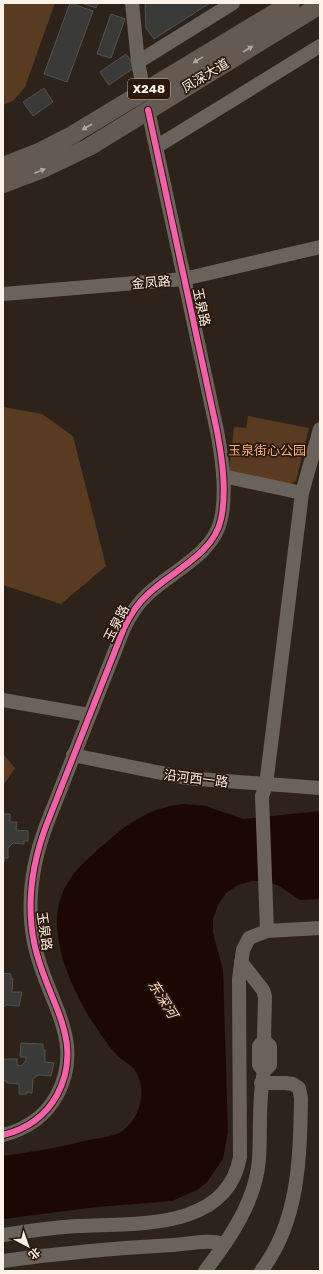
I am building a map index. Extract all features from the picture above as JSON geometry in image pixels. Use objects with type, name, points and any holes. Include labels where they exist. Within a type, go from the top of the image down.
[{"type":"main road","name":"凤深大道","points":[[3,166],[39,152],[72,136],[291,3]]},
{"type":"main road","name":"凤深大道","points":[[3,184],[45,168],[78,153],[320,5]]},
{"type":"street","points":[[132,3],[138,62],[144,93]]},
{"type":"street","points":[[138,62],[233,3]]},
{"type":"street","points":[[156,147],[320,46]]},
{"type":"street","name":"玉泉路","points":[[3,1135],[30,1125],[43,1115],[53,1102],[66,1073],[69,1054],[67,1037],[63,1023],[39,963],[30,916],[30,894],[37,852],[73,755],[124,628],[138,604],[152,590],[199,553],[217,531],[221,520],[223,507],[223,476],[217,431],[148,110]]},
{"type":"street","name":"金凤路","points":[[3,294],[184,279],[320,247]]},
{"type":"street","points":[[267,931],[262,796],[266,785],[302,493],[320,429]]},
{"type":"street","points":[[223,476],[302,493]]},
{"type":"street","points":[[3,700],[89,715]]},
{"type":"street","name":"沿河西一路","points":[[73,755],[186,778],[320,788]]},
{"type":"street","points":[[3,1235],[63,1226],[162,1221],[177,1218],[191,1214],[205,1207],[226,1189],[238,1169],[240,1157],[239,979],[244,950],[249,938],[267,931],[320,932]]},
{"type":"street","points":[[205,1271],[236,1226],[255,1182],[259,1162],[259,1093],[263,1077],[259,1065],[259,1046],[264,1040],[265,997],[263,990],[241,962]]},
{"type":"street","points":[[261,1271],[279,1241],[289,1216],[299,1162],[301,1098],[299,1088],[293,1084],[263,1077]]},
{"type":"street","points":[[3,1261],[63,1252],[183,1245],[212,1241],[224,1244]]},
{"type":"green space","points":[[3,3],[55,3],[25,87],[13,101],[3,105]]},
{"type":"green space","points":[[3,407],[42,414],[73,436],[106,566],[61,604],[3,585]]},
{"type":"green space","name":"玉泉街心公园","points":[[248,416],[309,428],[296,481],[289,485],[229,472],[234,427],[246,428]]},
{"type":"green space","points":[[3,754],[15,768],[3,786]]},
{"type":"water","name":"东深河","points":[[184,804],[206,806],[243,819],[320,811],[320,899],[300,900],[279,886],[266,881],[252,881],[238,885],[226,893],[218,905],[213,919],[213,933],[223,970],[228,1132],[223,1159],[207,1182],[197,1190],[172,1201],[97,1207],[3,1219],[3,1156],[57,1147],[119,1133],[132,1122],[140,1106],[141,1088],[140,1080],[136,1072],[109,1046],[85,1010],[76,992],[62,954],[58,935],[57,917],[60,900],[68,882],[80,867],[100,848],[121,830],[143,816],[169,806]]},
{"type":"building","points":[[70,3],[93,11],[67,82],[44,74]]},
{"type":"building","points":[[81,3],[98,3],[96,8]]},
{"type":"building","points":[[145,3],[210,3],[154,39],[146,28]]},
{"type":"building","points":[[111,14],[125,19],[111,58],[97,54]]},
{"type":"building","points":[[126,54],[135,67],[109,85],[100,72]]},
{"type":"building","points":[[44,88],[53,102],[33,116],[23,102]]},
{"type":"building","points":[[3,814],[10,814],[10,822],[17,822],[16,830],[28,831],[28,841],[24,841],[24,844],[13,843],[8,848],[8,858],[4,858],[4,862]]},
{"type":"building","points":[[3,973],[11,974],[11,979],[13,979],[12,992],[22,992],[19,1006],[6,1005],[3,1008]]},
{"type":"building","points":[[21,1043],[43,1044],[43,1049],[45,1050],[45,1062],[54,1063],[51,1076],[38,1075],[33,1079],[32,1093],[27,1092],[27,1094],[19,1094],[19,1084],[7,1083],[7,1081],[3,1081],[3,1059],[17,1059],[17,1065],[21,1066],[26,1061],[26,1057],[20,1057]]},
{"type":"cycle path","points":[[3,1135],[27,1126],[41,1116],[57,1095],[65,1075],[67,1055],[66,1036],[39,962],[32,927],[32,883],[41,840],[124,628],[137,606],[144,598],[191,561],[210,542],[217,531],[223,508],[224,486],[221,452],[148,110]]}]
